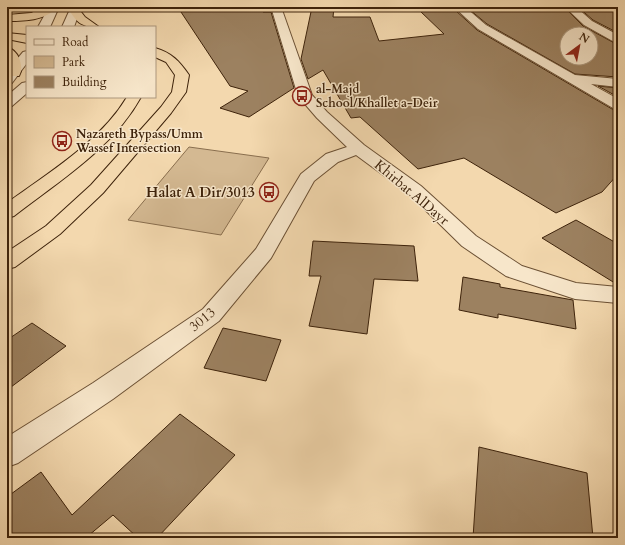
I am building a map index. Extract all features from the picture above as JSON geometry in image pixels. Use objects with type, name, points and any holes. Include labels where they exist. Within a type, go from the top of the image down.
[{"type":"highway","points":[[7,18],[34,16],[53,7]]},
{"type":"highway","points":[[75,9],[81,19],[92,26]]},
{"type":"highway","points":[[7,22],[26,27]]},
{"type":"highway","points":[[7,36],[26,39]]},
{"type":"highway","points":[[7,51],[13,57],[10,77]]},
{"type":"highway","points":[[7,262],[53,230],[97,189],[166,110],[179,92],[182,75],[170,59],[156,52]]},
{"type":"highway","points":[[7,212],[69,165],[112,128],[134,98]]},
{"type":"street","points":[[44,26],[53,7]]},
{"type":"street","name":"Khirbat AlDayr","points":[[276,7],[305,96],[322,115],[358,149],[415,190],[469,241],[514,271],[575,291],[618,295]]},
{"type":"street","points":[[459,7],[482,27],[618,105]]},
{"type":"street","points":[[570,7],[588,23],[618,40]]},
{"type":"street","points":[[68,26],[75,9]]},
{"type":"street","points":[[10,77],[26,56]]},
{"type":"street","points":[[567,76],[618,83]]},
{"type":"street","points":[[7,104],[26,87]]},
{"type":"street","name":"3013","points":[[7,453],[103,391],[211,315],[264,253],[307,178],[332,158],[358,149]]},
{"type":"green space","points":[[189,147],[269,158],[221,235],[128,220]]},
{"type":"building","points":[[262,7],[263,12],[271,12],[294,88],[249,117],[220,108],[248,91],[230,86],[179,9]]},
{"type":"building","points":[[312,7],[334,7],[333,17],[370,17],[379,41],[444,34],[420,11],[455,10],[477,30],[612,109],[618,110],[618,174],[602,192],[556,213],[464,158],[418,169],[360,117],[351,118],[323,70],[308,79],[301,59]]},
{"type":"building","points":[[502,7],[564,7],[583,26],[559,26],[559,65],[487,24],[470,10],[502,9]]},
{"type":"building","points":[[578,7],[618,7],[618,33],[593,20]]},
{"type":"building","points":[[599,35],[618,45],[618,77],[575,74],[561,66],[599,66]]},
{"type":"building","points":[[598,86],[618,88],[618,97]]},
{"type":"building","points":[[576,220],[618,244],[618,285],[542,238]]},
{"type":"building","points":[[313,241],[414,246],[418,281],[374,279],[367,334],[309,326],[321,276],[309,276]]},
{"type":"building","points":[[463,277],[500,284],[500,287],[573,300],[576,329],[498,314],[498,318],[459,310]]},
{"type":"building","points":[[32,323],[66,346],[7,390],[7,340]]},
{"type":"building","points":[[223,328],[281,340],[266,381],[204,368]]},
{"type":"building","points":[[180,414],[235,455],[157,538],[138,538],[113,515],[88,536],[90,538],[7,538],[7,497],[41,472],[72,515]]},
{"type":"building","points":[[479,447],[587,473],[593,538],[473,538]]},
{"type":"place","name":"al-Majd School/Khallet a-Deir","points":[[302,96]]},
{"type":"place","name":"Nazareth Bypass/Umm Wassef Intersection","points":[[62,141]]},
{"type":"place","name":"Halat A Dir/3013","points":[[269,192]]}]
